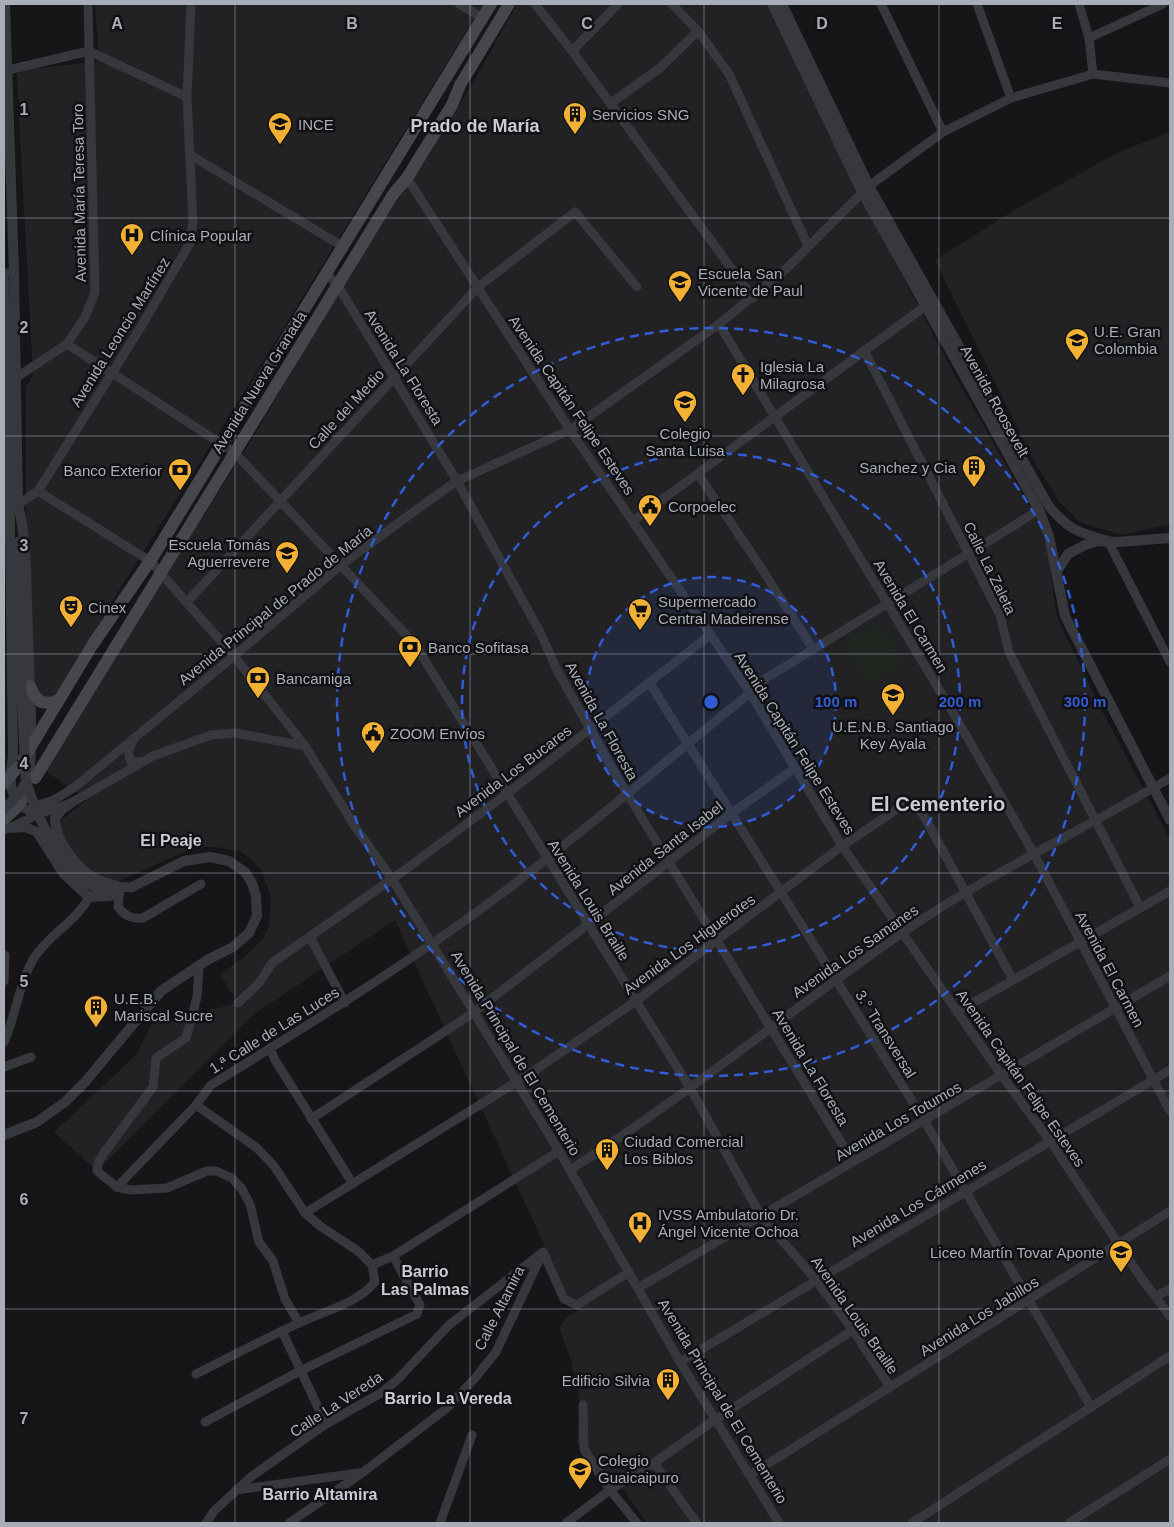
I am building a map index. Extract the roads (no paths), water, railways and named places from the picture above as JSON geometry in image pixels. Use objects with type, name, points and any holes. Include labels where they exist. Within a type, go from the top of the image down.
[{"type":"main road","name":"Avenida Nueva Granada","points":[[17,767],[93,644],[106,629],[150,561],[491,4]]},
{"type":"main road","name":"Avenida Nueva Granada","points":[[6,826],[29,784],[161,574],[394,193],[407,178],[452,105],[460,85],[509,4]]},
{"type":"main road","points":[[30,686],[34,695],[41,702],[50,703],[59,700]]},
{"type":"street","points":[[4,1135],[37,1122],[65,1102],[86,1082],[161,991],[199,966],[233,947],[249,933],[257,916],[256,896],[252,883],[245,872],[221,859],[197,858],[167,868],[139,885],[120,888],[96,888],[75,875],[53,844],[37,813],[29,784],[10,509],[5,4]]},
{"type":"street","name":"Avenida María Teresa Toro","points":[[9,382],[67,344],[85,317],[95,292],[88,4]]},
{"type":"street","name":"Avenida Leoncio Martínez","points":[[10,509],[38,492],[142,325],[190,243],[193,222],[192,156],[188,97],[191,4]]},
{"type":"street","points":[[460,4],[482,18]]},
{"type":"street","points":[[535,4],[611,103],[753,298]]},
{"type":"street","points":[[572,51],[618,4]]},
{"type":"street","points":[[672,4],[698,31],[717,55],[734,84],[808,246]]},
{"type":"street","name":"Avenida Roosevelt","points":[[772,4],[781,9],[866,189],[1039,510],[1049,536],[1062,606],[1068,622],[1170,820]]},
{"type":"street","points":[[881,4],[943,132]]},
{"type":"street","points":[[977,4],[1012,98]]},
{"type":"street","points":[[1079,4],[1089,38],[1093,74],[1169,84]]},
{"type":"street","points":[[1089,38],[1163,4]]},
{"type":"street","points":[[611,103],[660,68],[698,31]]},
{"type":"street","points":[[6,69],[89,51],[188,97]]},
{"type":"street","name":"Avenida Principal de Prado de María","points":[[54,800],[75,787],[341,565],[457,481],[570,430],[719,324],[753,298],[866,189],[943,132],[1012,98],[1093,74]]},
{"type":"street","points":[[192,156],[342,246]]},
{"type":"street","name":"Avenida Capitán Felipe Esteves","points":[[407,178],[570,430],[749,692],[842,846],[1002,1076],[1051,1142],[1138,1272],[1170,1316]]},
{"type":"street","name":"Calle del Medio","points":[[187,602],[278,501],[478,287],[575,212],[637,287]]},
{"type":"street","name":"Avenida La Floresta","points":[[326,273],[338,286],[457,481],[590,729],[668,864],[717,940],[853,1162]]},
{"type":"street","points":[[4,281],[9,382],[10,509],[7,705],[13,755],[17,767],[29,784]]},
{"type":"street","points":[[633,521],[928,304]]},
{"type":"street","name":"Avenida Roosevelt","points":[[928,304],[1048,505],[1064,524],[1084,535],[1108,541]]},
{"type":"street","name":"Avenida El Carmen","points":[[719,324],[956,716],[1034,854],[1170,1111]]},
{"type":"street","points":[[67,344],[222,444]]},
{"type":"street","name":"Calle La Zaleta","points":[[864,350],[1000,615],[1009,652],[1097,820],[1140,907]]},
{"type":"street","name":"Avenida Louis Braille","points":[[222,444],[234,452],[278,501],[414,643],[690,1088],[761,1216],[816,1280],[853,1330],[890,1387]]},
{"type":"street","points":[[698,474],[813,649]]},
{"type":"street","name":"Avenida Principal de El Cementerio","points":[[38,492],[150,561],[234,656],[305,746],[356,828],[392,879],[559,1151],[680,1362],[779,1523]]},
{"type":"street","points":[[10,509],[22,522],[26,560],[30,686],[13,794],[19,804],[30,812],[40,812],[54,800]]},
{"type":"street","name":"1.ª Calle de Las Luces","points":[[118,1187],[196,1105],[211,1085],[345,1003],[478,911],[547,859],[749,692],[886,602],[1039,510]]},
{"type":"street","points":[[1057,571],[1074,549],[1098,541],[1117,542],[1170,538]]},
{"type":"street","points":[[1108,541],[1170,662]]},
{"type":"street","name":"Avenida Los Bucares","points":[[238,1003],[259,983],[272,963],[402,872],[508,793],[710,635]]},
{"type":"street","name":"3.° Transversal","points":[[649,682],[924,1120],[1091,1407]]},
{"type":"street","points":[[120,888],[90,876],[64,845],[57,830],[55,819],[62,809],[145,762],[188,742],[211,735],[254,736],[275,742],[305,746]]},
{"type":"street","points":[[136,737],[129,748],[128,756],[131,762],[145,762]]},
{"type":"street","name":"Avenida Santa Isabel","points":[[312,1119],[474,1013],[732,813],[794,769]]},
{"type":"street","name":"Avenida Los Samanes","points":[[570,1170],[690,1088],[903,932],[966,893],[1170,778]]},
{"type":"street","points":[[4,809],[29,784]]},
{"type":"street","points":[[6,826],[40,812],[71,803]]},
{"type":"street","name":"Avenida Los Higuerotes","points":[[305,1213],[516,1083],[636,1001],[842,846],[905,804],[914,803],[927,820],[1013,980]]},
{"type":"street","points":[[6,826],[29,827],[39,834],[64,874],[77,888],[89,897],[110,896],[120,888]]},
{"type":"street","points":[[120,888],[118,907],[123,913],[134,918],[143,918],[201,884]]},
{"type":"street","points":[[957,1012],[1170,891]]},
{"type":"street","points":[[4,1042],[13,1022],[25,978],[35,956],[76,916],[89,897]]},
{"type":"street","points":[[310,937],[345,1003]]},
{"type":"street","points":[[4,981],[5,955]]},
{"type":"street","points":[[199,966],[197,997],[186,1038],[156,1058],[153,1086],[98,1162],[97,1171],[118,1187],[149,1191],[167,1188],[207,1171],[216,1171],[232,1178],[242,1189],[250,1204],[259,1242],[273,1261],[284,1298],[299,1323]]},
{"type":"street","name":"Avenida Los Totumos","points":[[638,1288],[1170,976]]},
{"type":"street","points":[[270,1048],[275,1060],[353,1184]]},
{"type":"street","points":[[4,1067],[31,1057]]},
{"type":"street","name":"Avenida Los Cármenes","points":[[680,1362],[965,1190],[1051,1142],[1170,1070]]},
{"type":"street","points":[[196,1105],[257,1148],[274,1166],[305,1213],[320,1226],[358,1251],[372,1265],[375,1282],[366,1292],[351,1302],[299,1323],[196,1374]]},
{"type":"street","points":[[372,1265],[393,1256],[559,1151]]},
{"type":"street","name":"Avenida Los Jabillos","points":[[750,1475],[1030,1301],[1170,1211]]},
{"type":"street","points":[[543,1252],[564,1299],[577,1305],[629,1272]]},
{"type":"street","name":"Calle La Vereda","points":[[206,1523],[214,1511],[252,1476],[326,1424],[381,1394],[397,1380],[449,1325],[543,1252]]},
{"type":"street","name":"Calle Altamira","points":[[289,1523],[362,1473],[447,1408],[496,1352],[543,1252]]},
{"type":"street","points":[[205,1422],[300,1371],[417,1314],[420,1305],[393,1256]]},
{"type":"street","points":[[1156,1296],[1170,1289]]},
{"type":"street","points":[[566,1523],[610,1490],[654,1463],[716,1419],[853,1330]]},
{"type":"street","points":[[282,1331],[326,1424]]},
{"type":"street","points":[[912,1523],[1170,1356]]},
{"type":"street","points":[[583,1405],[584,1449],[610,1490],[637,1523]]},
{"type":"street","points":[[440,1523],[472,1435]]},
{"type":"street","points":[[1069,1523],[1170,1459]]},
{"type":"street","points":[[654,1463],[696,1522]]},
{"type":"street","points":[[236,1490],[362,1473]]},
{"type":"place","name":"Servicios SNG","points":[[575,135]]},
{"type":"place","name":"INCE","points":[[280,145]]},
{"type":"place","name":"Clínica Popular","points":[[132,256]]},
{"type":"place","name":"Escuela San Vicente de Paul","points":[[680,303]]},
{"type":"place","name":"U.E. Gran Colombia","points":[[1077,361]]},
{"type":"place","name":"Iglesia La Milagrosa","points":[[743,396]]},
{"type":"place","name":"Colegio Santa Luisa","points":[[685,423]]},
{"type":"place","name":"Sanchez y Cia","points":[[974,488]]},
{"type":"place","name":"Banco Exterior","points":[[180,491]]},
{"type":"place","name":"Corpoelec","points":[[650,527]]},
{"type":"place","name":"Escuela Tomás Aguerrevere","points":[[287,574]]},
{"type":"place","name":"Cinex","points":[[71,628]]},
{"type":"place","name":"Supermercado Central Madeirense","points":[[640,631]]},
{"type":"place","name":"Banco Sofitasa","points":[[410,668]]},
{"type":"place","name":"Bancamiga","points":[[258,699]]},
{"type":"place","name":"U.E.N.B. Santiago Key Ayala","points":[[893,716]]},
{"type":"place","name":"ZOOM Envíos","points":[[373,754]]},
{"type":"place","name":"U.E.B. Mariscal Sucre","points":[[96,1028]]},
{"type":"place","name":"Ciudad Comercial Los Biblos","points":[[607,1171]]},
{"type":"place","name":"IVSS Ambulatorio Dr. Ángel Vicente Ochoa","points":[[640,1244]]},
{"type":"place","name":"Liceo Martín Tovar Aponte","points":[[1121,1273]]},
{"type":"place","name":"Edificio Silvia","points":[[668,1401]]},
{"type":"place","name":"Colegio Guaicaipuro","points":[[580,1490]]},
{"type":"district","name":"Prado de María","points":[[475,126]]},
{"type":"district","name":"El Cementerio","points":[[938,804]]},
{"type":"district","name":"El Peaje","points":[[171,840]]},
{"type":"district","name":"Barrio Las Palmas","points":[[425,1280]]},
{"type":"district","name":"Barrio La Vereda","points":[[448,1398]]},
{"type":"district","name":"Barrio Altamira","points":[[320,1494]]}]
